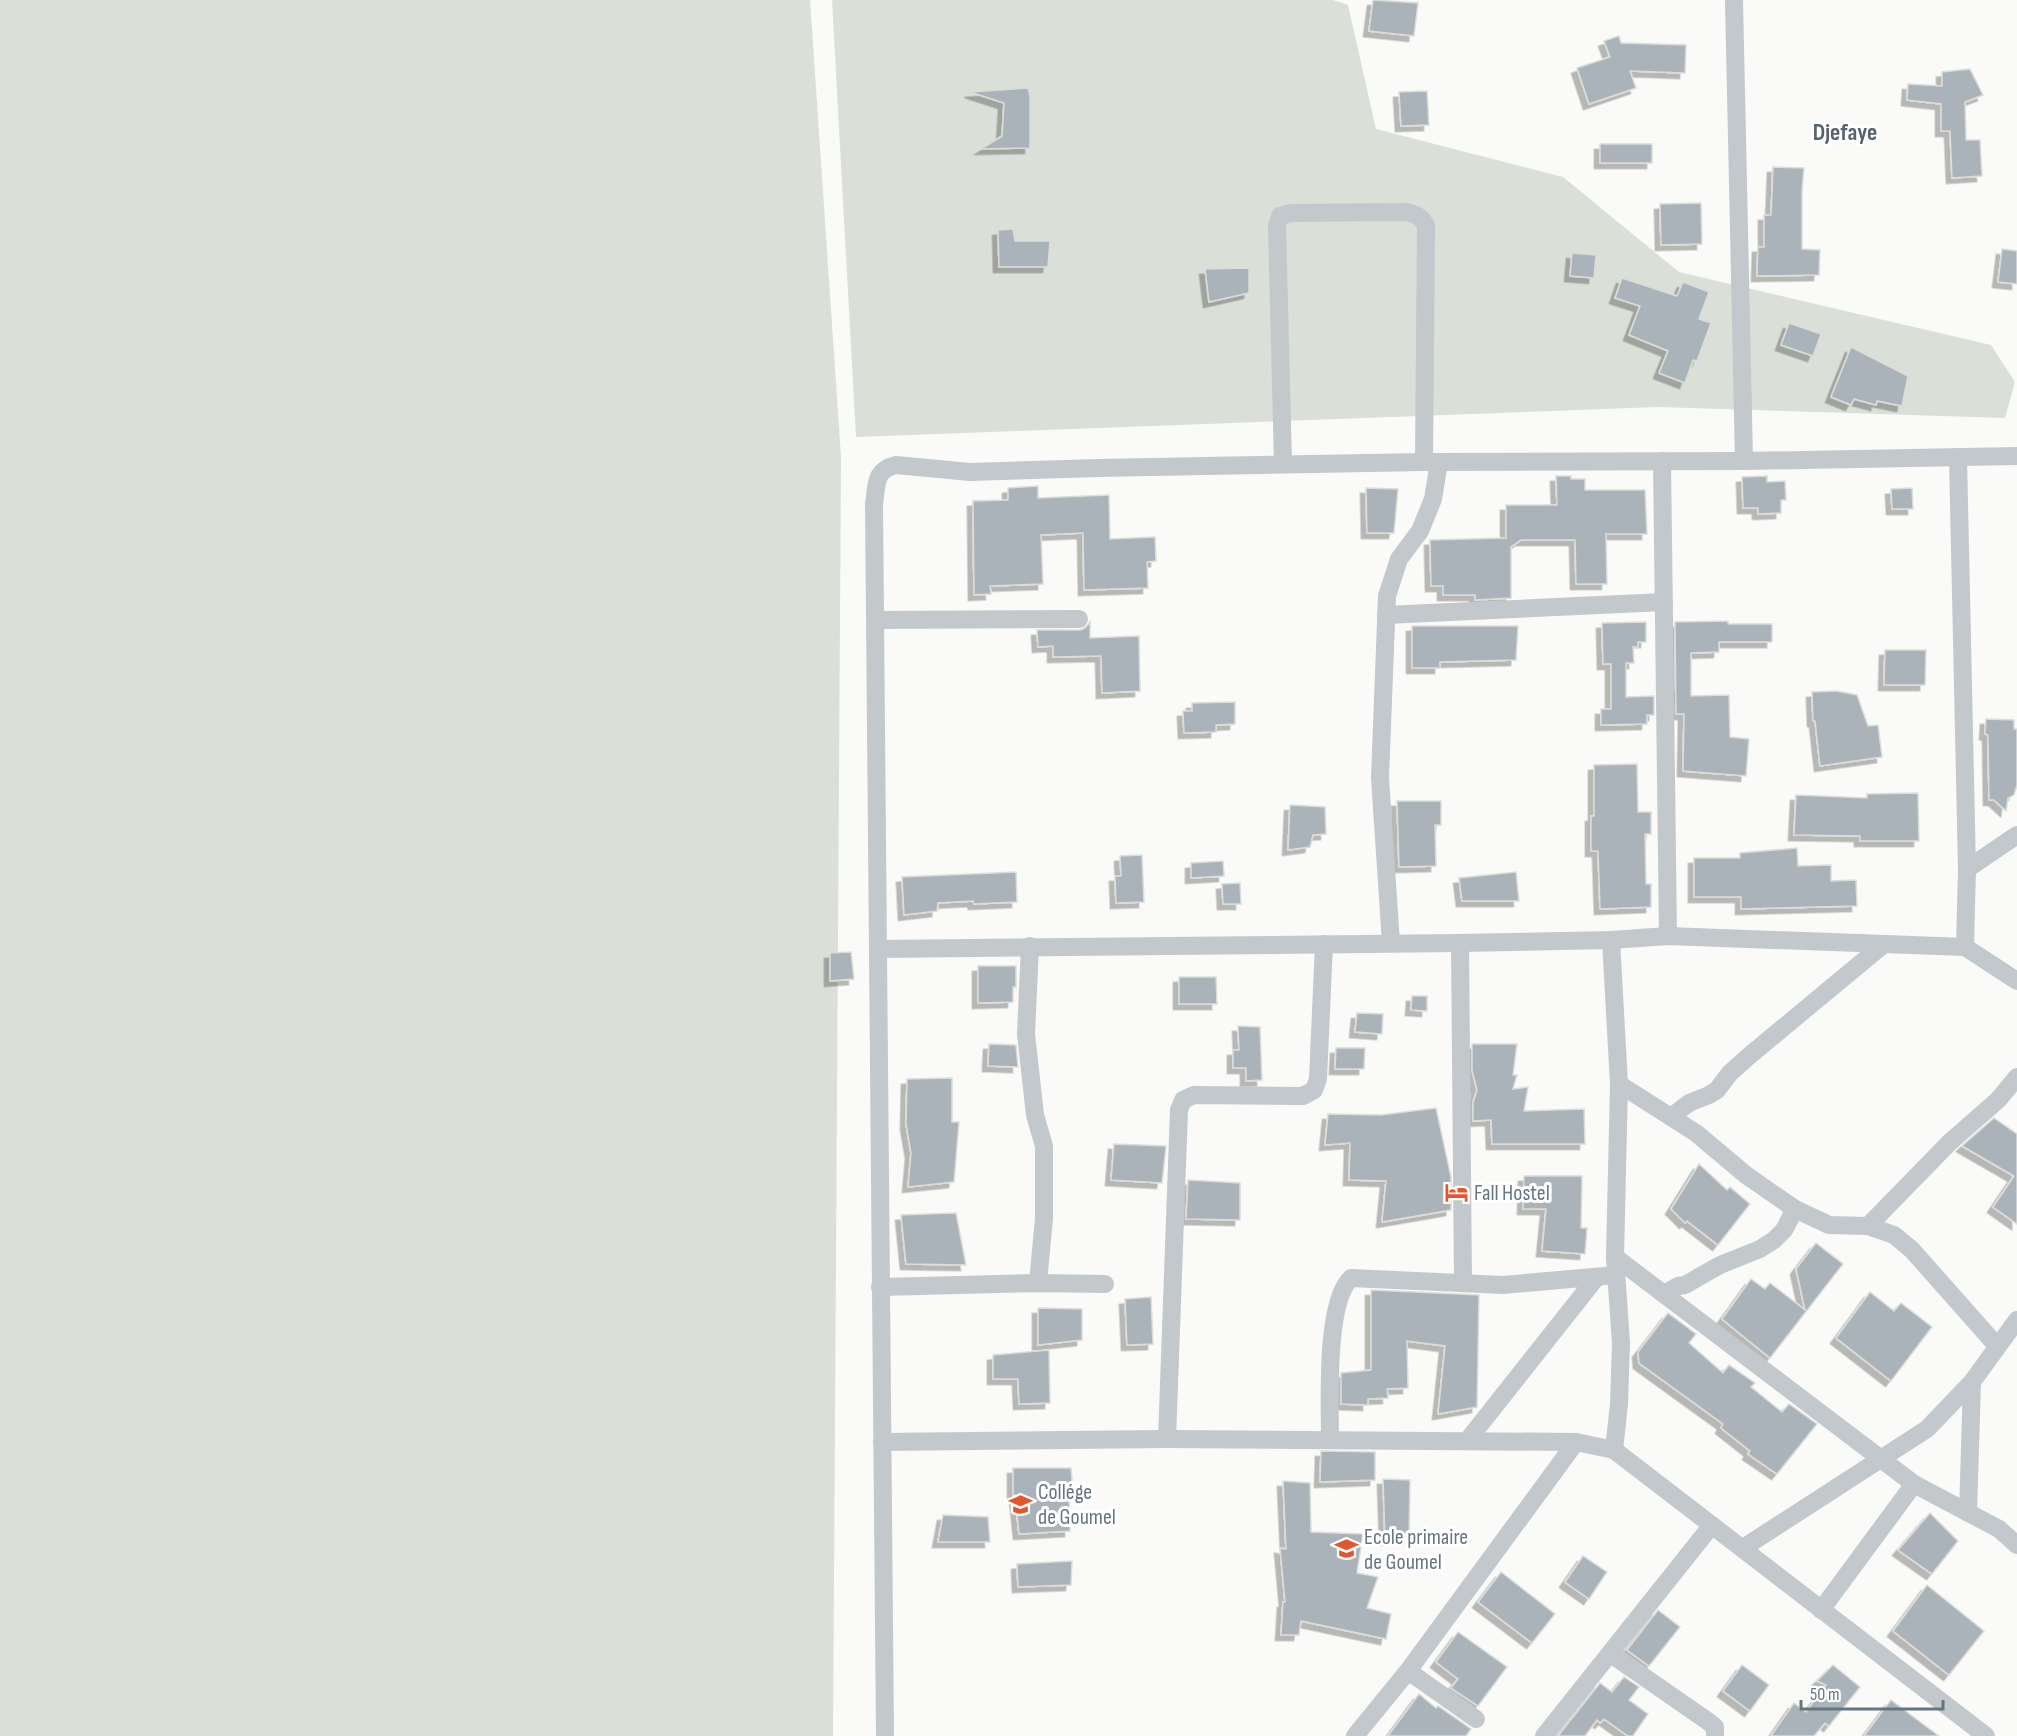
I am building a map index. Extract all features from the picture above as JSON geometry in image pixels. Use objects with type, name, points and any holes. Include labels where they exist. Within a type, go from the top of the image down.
[{"type":"street","points":[[1734,0],[1744,461]]},
{"type":"street","points":[[1283,464],[1277,226],[1280,216],[1291,213],[1414,213],[1424,220],[1426,226],[1433,498],[1419,531],[1399,559],[1387,596],[1380,778],[1391,944]]},
{"type":"street","points":[[885,1736],[874,504],[877,482],[885,467],[896,465],[970,472],[1283,464],[1744,461],[2017,456]]},
{"type":"street","points":[[1958,457],[1967,868],[1965,947]]},
{"type":"street","points":[[1662,461],[1668,936]]},
{"type":"street","points":[[1386,615],[1664,602]]},
{"type":"street","points":[[876,620],[1079,619]]},
{"type":"street","points":[[1967,868],[2017,835]]},
{"type":"street","points":[[878,949],[1460,943],[1611,940],[1668,936],[1965,947],[2017,981]]},
{"type":"street","points":[[1611,940],[1619,1084],[1615,1266],[1621,1343],[1619,1404],[1614,1450]]},
{"type":"street","points":[[1460,943],[1463,1283]]},
{"type":"street","points":[[1167,1439],[1179,1110],[1183,1100],[1194,1095],[1302,1096],[1314,1090],[1318,1079],[1324,944]]},
{"type":"street","points":[[1671,1117],[1689,1103],[1717,1090],[1730,1072],[1884,944]]},
{"type":"street","points":[[1030,946],[1026,1034],[1035,1115],[1044,1146],[1044,1218],[1038,1282]]},
{"type":"street","points":[[1868,1227],[1950,1142],[1998,1100],[2017,1077]]},
{"type":"street","points":[[1619,1084],[1696,1133],[1746,1175],[1795,1209],[1829,1225],[1868,1227],[1894,1235],[1912,1250],[1997,1346]]},
{"type":"street","points":[[1664,1294],[1720,1265],[1760,1249],[1774,1240],[1784,1230],[1795,1209]]},
{"type":"street","points":[[1467,1441],[1596,1278],[1615,1266]]},
{"type":"street","points":[[1615,1266],[1664,1294],[1914,1484],[1999,1529],[2017,1545]]},
{"type":"street","points":[[1330,1440],[1331,1353],[1338,1306],[1344,1284],[1351,1278],[1503,1285],[1596,1278]]},
{"type":"street","points":[[880,1287],[1038,1282],[1105,1284]]},
{"type":"street","points":[[1743,1548],[1927,1429],[1972,1382],[2017,1320]]},
{"type":"street","points":[[1968,1513],[1972,1382]]},
{"type":"street","points":[[882,1442],[1167,1439],[1576,1442],[1614,1450],[1743,1548],[1979,1734]]},
{"type":"street","points":[[1355,1736],[1408,1671],[1576,1442]]},
{"type":"street","points":[[1821,1610],[1914,1484]]},
{"type":"street","points":[[1544,1736],[1712,1525]]},
{"type":"street","points":[[1611,1654],[1709,1722],[1714,1727],[1715,1736]]},
{"type":"street","points":[[1408,1671],[1476,1719]]},
{"type":"shaded area","points":[[0,0],[810,0],[841,457],[833,1736],[0,1736]]},
{"type":"shaded area","points":[[832,0],[1333,0],[1348,5],[1376,129],[1563,177],[1679,272],[1991,345],[2015,382],[2005,418],[1658,407],[856,437]]},
{"type":"building","points":[[1373,0],[1418,3],[1414,36],[1369,31]]},
{"type":"building","points":[[1619,36],[1621,43],[1686,45],[1685,73],[1630,71],[1636,88],[1589,104],[1577,68],[1610,57],[1604,41]]},
{"type":"building","points":[[1970,69],[1983,95],[1965,102],[1966,140],[1980,140],[1982,176],[1952,178],[1950,131],[1941,131],[1941,104],[1907,100],[1908,84],[1942,86],[1942,72]]},
{"type":"building","points":[[1028,88],[1030,148],[981,149],[1002,136],[1004,103],[970,92]]},
{"type":"building","points":[[1427,91],[1429,125],[1401,126],[1399,92]]},
{"type":"building","points":[[1600,144],[1652,144],[1652,163],[1600,163]]},
{"type":"building","points":[[1773,167],[1804,168],[1802,249],[1820,250],[1819,275],[1757,276],[1758,247],[1764,247],[1764,215],[1771,215]]},
{"type":"building","points":[[1701,203],[1702,244],[1661,245],[1660,204]]},
{"type":"building","points":[[1013,229],[1015,241],[1050,241],[1048,267],[999,267],[998,230]]},
{"type":"building","points":[[2002,249],[2017,251],[2017,284],[1998,282]]},
{"type":"building","points":[[1572,253],[1596,255],[1594,278],[1570,276]]},
{"type":"building","points":[[1249,268],[1249,293],[1209,302],[1205,269]]},
{"type":"building","points":[[1622,278],[1677,296],[1683,282],[1709,292],[1699,319],[1711,323],[1697,361],[1693,360],[1685,383],[1659,373],[1668,351],[1629,335],[1640,306],[1615,298]]},
{"type":"building","points":[[1789,323],[1821,334],[1813,356],[1781,345]]},
{"type":"building","points":[[1851,347],[1908,376],[1902,406],[1877,401],[1876,405],[1854,399],[1851,405],[1831,397]]},
{"type":"building","points":[[1556,476],[1585,479],[1585,490],[1645,490],[1647,534],[1606,534],[1607,584],[1576,584],[1575,540],[1521,540],[1511,547],[1511,598],[1475,600],[1475,595],[1443,595],[1443,586],[1431,586],[1430,540],[1506,538],[1506,505],[1557,505]]},
{"type":"building","points":[[1767,476],[1767,482],[1785,481],[1786,500],[1781,500],[1781,513],[1758,514],[1758,508],[1743,508],[1742,477]]},
{"type":"building","points":[[1038,486],[1038,498],[1109,495],[1110,539],[1155,537],[1156,561],[1147,562],[1148,588],[1084,590],[1083,533],[1041,535],[1043,584],[990,586],[991,594],[974,595],[973,501],[1008,500],[1008,488]]},
{"type":"building","points":[[1366,488],[1398,489],[1394,533],[1367,533]]},
{"type":"building","points":[[1912,488],[1913,509],[1892,509],[1891,489]]},
{"type":"building","points":[[1728,621],[1728,624],[1772,624],[1772,642],[1719,642],[1719,652],[1691,653],[1691,696],[1729,695],[1730,737],[1749,739],[1746,776],[1683,771],[1684,714],[1676,714],[1675,622]]},
{"type":"building","points":[[1090,622],[1090,638],[1139,636],[1140,691],[1102,693],[1101,656],[1053,657],[1053,646],[1038,647],[1037,630],[1080,630]]},
{"type":"building","points":[[1646,622],[1646,642],[1638,642],[1638,647],[1633,647],[1634,663],[1626,663],[1626,697],[1654,696],[1654,715],[1647,715],[1647,724],[1601,725],[1601,709],[1611,709],[1611,664],[1603,664],[1602,623]]},
{"type":"building","points":[[1412,626],[1518,626],[1516,660],[1440,662],[1440,668],[1412,668]]},
{"type":"building","points":[[1885,650],[1926,650],[1925,685],[1884,685]]},
{"type":"building","points":[[1836,691],[1857,695],[1868,726],[1878,725],[1882,757],[1820,766],[1815,721],[1813,721],[1812,692]]},
{"type":"building","points":[[1235,702],[1235,724],[1216,725],[1216,732],[1184,733],[1183,711],[1192,711],[1192,703]]},
{"type":"building","points":[[1986,719],[2014,720],[2014,729],[2017,729],[2017,785],[2014,795],[2008,798],[2006,811],[1994,800],[1989,800]]},
{"type":"building","points":[[1637,764],[1638,812],[1651,812],[1651,834],[1645,834],[1646,884],[1651,884],[1651,907],[1600,909],[1598,851],[1591,851],[1594,765]]},
{"type":"building","points":[[1918,793],[1919,841],[1860,841],[1860,836],[1794,835],[1796,795],[1867,798],[1867,794]]},
{"type":"building","points":[[1397,801],[1441,801],[1441,825],[1435,825],[1436,866],[1399,867]]},
{"type":"building","points":[[1290,805],[1325,807],[1326,834],[1313,835],[1310,847],[1288,850]]},
{"type":"building","points":[[1797,848],[1798,866],[1831,865],[1831,881],[1856,880],[1857,906],[1741,909],[1741,897],[1694,897],[1694,858],[1740,858],[1740,853]]},
{"type":"building","points":[[1142,855],[1144,902],[1116,903],[1115,876],[1121,876],[1120,856]]},
{"type":"building","points":[[1223,861],[1224,876],[1191,878],[1191,863]]},
{"type":"building","points":[[1016,872],[1017,902],[938,903],[937,911],[904,915],[902,877]]},
{"type":"building","points":[[1516,872],[1519,901],[1462,901],[1459,878]]},
{"type":"building","points":[[1240,883],[1241,904],[1223,904],[1222,884]]},
{"type":"building","points":[[851,952],[854,979],[830,981],[830,953]]},
{"type":"building","points":[[978,966],[1016,966],[1013,1002],[978,1003]]},
{"type":"building","points":[[1179,977],[1216,977],[1217,1004],[1179,1004]]},
{"type":"building","points":[[1412,996],[1427,996],[1427,1011],[1411,1010]]},
{"type":"building","points":[[1357,1013],[1383,1014],[1382,1034],[1355,1032]]},
{"type":"building","points":[[1238,1026],[1260,1027],[1262,1080],[1246,1081],[1246,1068],[1233,1068],[1233,1050],[1239,1050]]},
{"type":"building","points":[[989,1044],[1016,1045],[1018,1067],[988,1066]]},
{"type":"building","points":[[1472,1044],[1517,1044],[1513,1075],[1517,1075],[1513,1089],[1528,1087],[1524,1111],[1584,1109],[1585,1144],[1492,1144],[1491,1120],[1473,1121],[1473,1103],[1477,1090],[1472,1070]]},
{"type":"building","points":[[1336,1048],[1365,1048],[1364,1069],[1335,1069]]},
{"type":"building","points":[[952,1078],[952,1122],[959,1122],[954,1182],[908,1187],[911,1153],[906,1124],[907,1079]]},
{"type":"building","points":[[1436,1108],[1451,1177],[1451,1210],[1382,1222],[1386,1181],[1349,1180],[1350,1143],[1325,1145],[1328,1114],[1381,1115]]},
{"type":"building","points":[[1994,1118],[2017,1134],[2017,1224],[1993,1207],[2014,1176],[1962,1146]]},
{"type":"building","points":[[1114,1144],[1166,1146],[1162,1183],[1111,1180]]},
{"type":"building","points":[[1699,1164],[1727,1190],[1730,1187],[1750,1204],[1718,1245],[1687,1221],[1685,1223],[1671,1209]]},
{"type":"building","points":[[1524,1176],[1582,1176],[1581,1228],[1587,1228],[1585,1254],[1542,1251],[1546,1209],[1523,1209]]},
{"type":"building","points":[[1188,1180],[1240,1183],[1240,1220],[1186,1219]]},
{"type":"building","points":[[956,1213],[966,1265],[906,1264],[901,1215]]},
{"type":"building","points":[[1816,1243],[1843,1264],[1770,1358],[1722,1319],[1751,1279],[1765,1289],[1770,1283],[1805,1310],[1796,1269]]},
{"type":"building","points":[[1371,1290],[1479,1295],[1477,1407],[1438,1414],[1445,1346],[1407,1341],[1408,1388],[1387,1389],[1388,1398],[1368,1399],[1368,1405],[1341,1404],[1341,1373],[1371,1370]]},
{"type":"building","points":[[1870,1292],[1894,1311],[1901,1303],[1932,1327],[1891,1381],[1836,1338]]},
{"type":"building","points":[[1151,1297],[1153,1344],[1127,1345],[1125,1299]]},
{"type":"building","points":[[1038,1308],[1082,1309],[1082,1340],[1038,1345]]},
{"type":"building","points":[[1668,1313],[1696,1334],[1689,1343],[1723,1373],[1729,1365],[1755,1383],[1751,1387],[1782,1412],[1789,1404],[1817,1424],[1777,1474],[1748,1454],[1750,1451],[1721,1428],[1723,1424],[1639,1363],[1638,1352]]},
{"type":"building","points":[[1049,1350],[1050,1403],[1019,1404],[1018,1379],[993,1379],[993,1355]]},
{"type":"building","points":[[1321,1451],[1375,1452],[1375,1480],[1320,1482]]},
{"type":"building","points":[[1013,1468],[1071,1468],[1073,1495],[1069,1495],[1070,1531],[1019,1534],[1015,1495],[1013,1495]]},
{"type":"building","points":[[1383,1479],[1410,1480],[1409,1539],[1385,1540]]},
{"type":"building","points":[[1283,1481],[1310,1483],[1311,1532],[1363,1534],[1357,1573],[1378,1577],[1367,1608],[1391,1614],[1386,1639],[1301,1621],[1299,1635],[1281,1635],[1283,1602],[1285,1602],[1280,1548],[1286,1549]]},
{"type":"building","points":[[1930,1513],[1958,1541],[1932,1574],[1898,1550]]},
{"type":"building","points":[[943,1515],[988,1517],[990,1542],[938,1542]]},
{"type":"building","points":[[1583,1556],[1607,1572],[1589,1599],[1565,1582]]},
{"type":"building","points":[[1072,1561],[1071,1585],[1018,1587],[1017,1564]]},
{"type":"building","points":[[1501,1572],[1555,1614],[1532,1643],[1478,1602]]},
{"type":"building","points":[[1927,1585],[1984,1631],[1949,1675],[1893,1631]]},
{"type":"building","points":[[1658,1610],[1680,1627],[1649,1666],[1627,1650]]},
{"type":"building","points":[[1458,1632],[1507,1667],[1478,1706],[1451,1688],[1458,1679],[1436,1662]]},
{"type":"building","points":[[1742,1665],[1769,1685],[1750,1711],[1723,1691]]},
{"type":"building","points":[[1833,1665],[1860,1687],[1829,1726],[1825,1723],[1814,1736],[1771,1736],[1794,1703],[1806,1712],[1826,1685],[1817,1681]]},
{"type":"building","points":[[1624,1677],[1639,1687],[1629,1700],[1648,1714],[1633,1736],[1628,1736],[1604,1719],[1600,1723],[1597,1720],[1585,1736],[1558,1736],[1600,1683],[1612,1692]]},
{"type":"building","points":[[1419,1694],[1436,1708],[1438,1706],[1471,1729],[1466,1736],[1388,1736]]},
{"type":"building","points":[[1891,1700],[1939,1736],[1864,1736]]},
{"type":"place","name":"Fall Hostel","points":[[1456,1192]]},
{"type":"place","name":"Collége de Goumel","points":[[1020,1504]]},
{"type":"place","name":"Ecole primaire de Goumel","points":[[1346,1549]]},
{"type":"district","name":"Djefaye","points":[[1845,132]]}]
